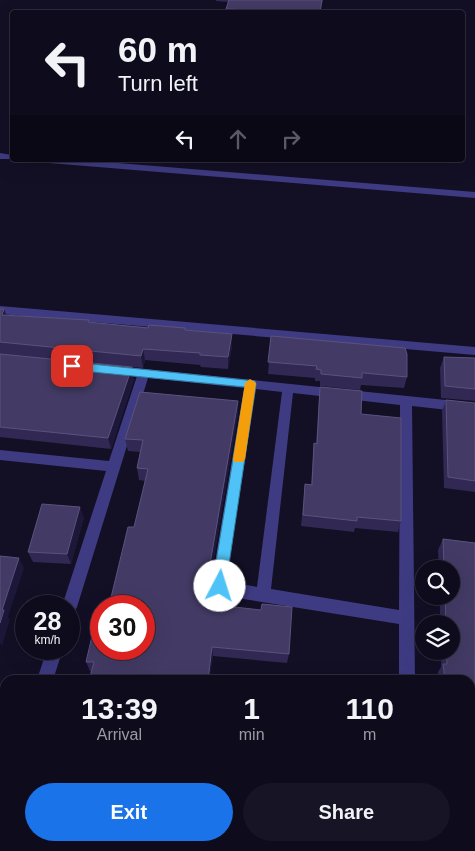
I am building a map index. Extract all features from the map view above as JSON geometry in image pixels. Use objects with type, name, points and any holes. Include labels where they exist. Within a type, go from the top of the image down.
[{"type":"street","points":[[72,162],[475,195]]},
{"type":"street","points":[[0,310],[475,352]]},
{"type":"street","points":[[106,369],[475,408]]},
{"type":"street","points":[[73,595],[144,373]]},
{"type":"street","points":[[251,384],[219,580],[220,586],[225,589],[407,618]]},
{"type":"street","points":[[263,595],[288,388]]},
{"type":"street","points":[[406,400],[407,675]]},
{"type":"street","points":[[0,455],[115,467]]},
{"type":"street","points":[[47,675],[51,660]]},
{"type":"building","points":[[229,0],[322,0],[320,10],[226,9]]},
{"type":"building","points":[[0,309],[4,309],[2,315],[89,320],[88,322],[148,328],[149,325],[185,328],[185,330],[232,334],[228,357],[143,349],[141,356],[0,342]]},
{"type":"building","points":[[271,336],[405,348],[407,354],[407,377],[362,373],[362,378],[321,374],[321,370],[316,369],[317,366],[268,362]]},
{"type":"building","points":[[0,354],[132,367],[108,438],[0,427]]},
{"type":"building","points":[[444,357],[475,358],[475,389],[445,386]]},
{"type":"building","points":[[320,387],[362,391],[361,414],[401,418],[401,521],[357,517],[357,521],[303,515],[305,484],[312,485],[314,443],[317,444]]},
{"type":"building","points":[[140,392],[238,401],[209,570],[212,579],[208,604],[261,610],[262,604],[292,607],[289,654],[212,647],[209,675],[90,675],[94,662],[86,662],[90,645],[90,660],[155,660],[155,595],[112,595],[128,527],[134,527],[148,469],[137,468],[143,440],[125,439]]},
{"type":"building","points":[[446,400],[475,403],[475,481],[448,477]]},
{"type":"building","points":[[42,504],[80,507],[67,554],[28,552]]},
{"type":"building","points":[[443,539],[475,543],[475,675],[444,675],[443,664],[447,664],[447,660],[460,660],[460,615],[446,615],[445,605],[460,605],[460,560],[444,560]]},
{"type":"building","points":[[0,556],[19,558],[2,610],[4,610],[0,623]]},
{"type":"slow traffic","points":[[239,459],[250,383]]},
{"type":"route","points":[[72,366],[251,384],[219,580],[220,586]]}]
